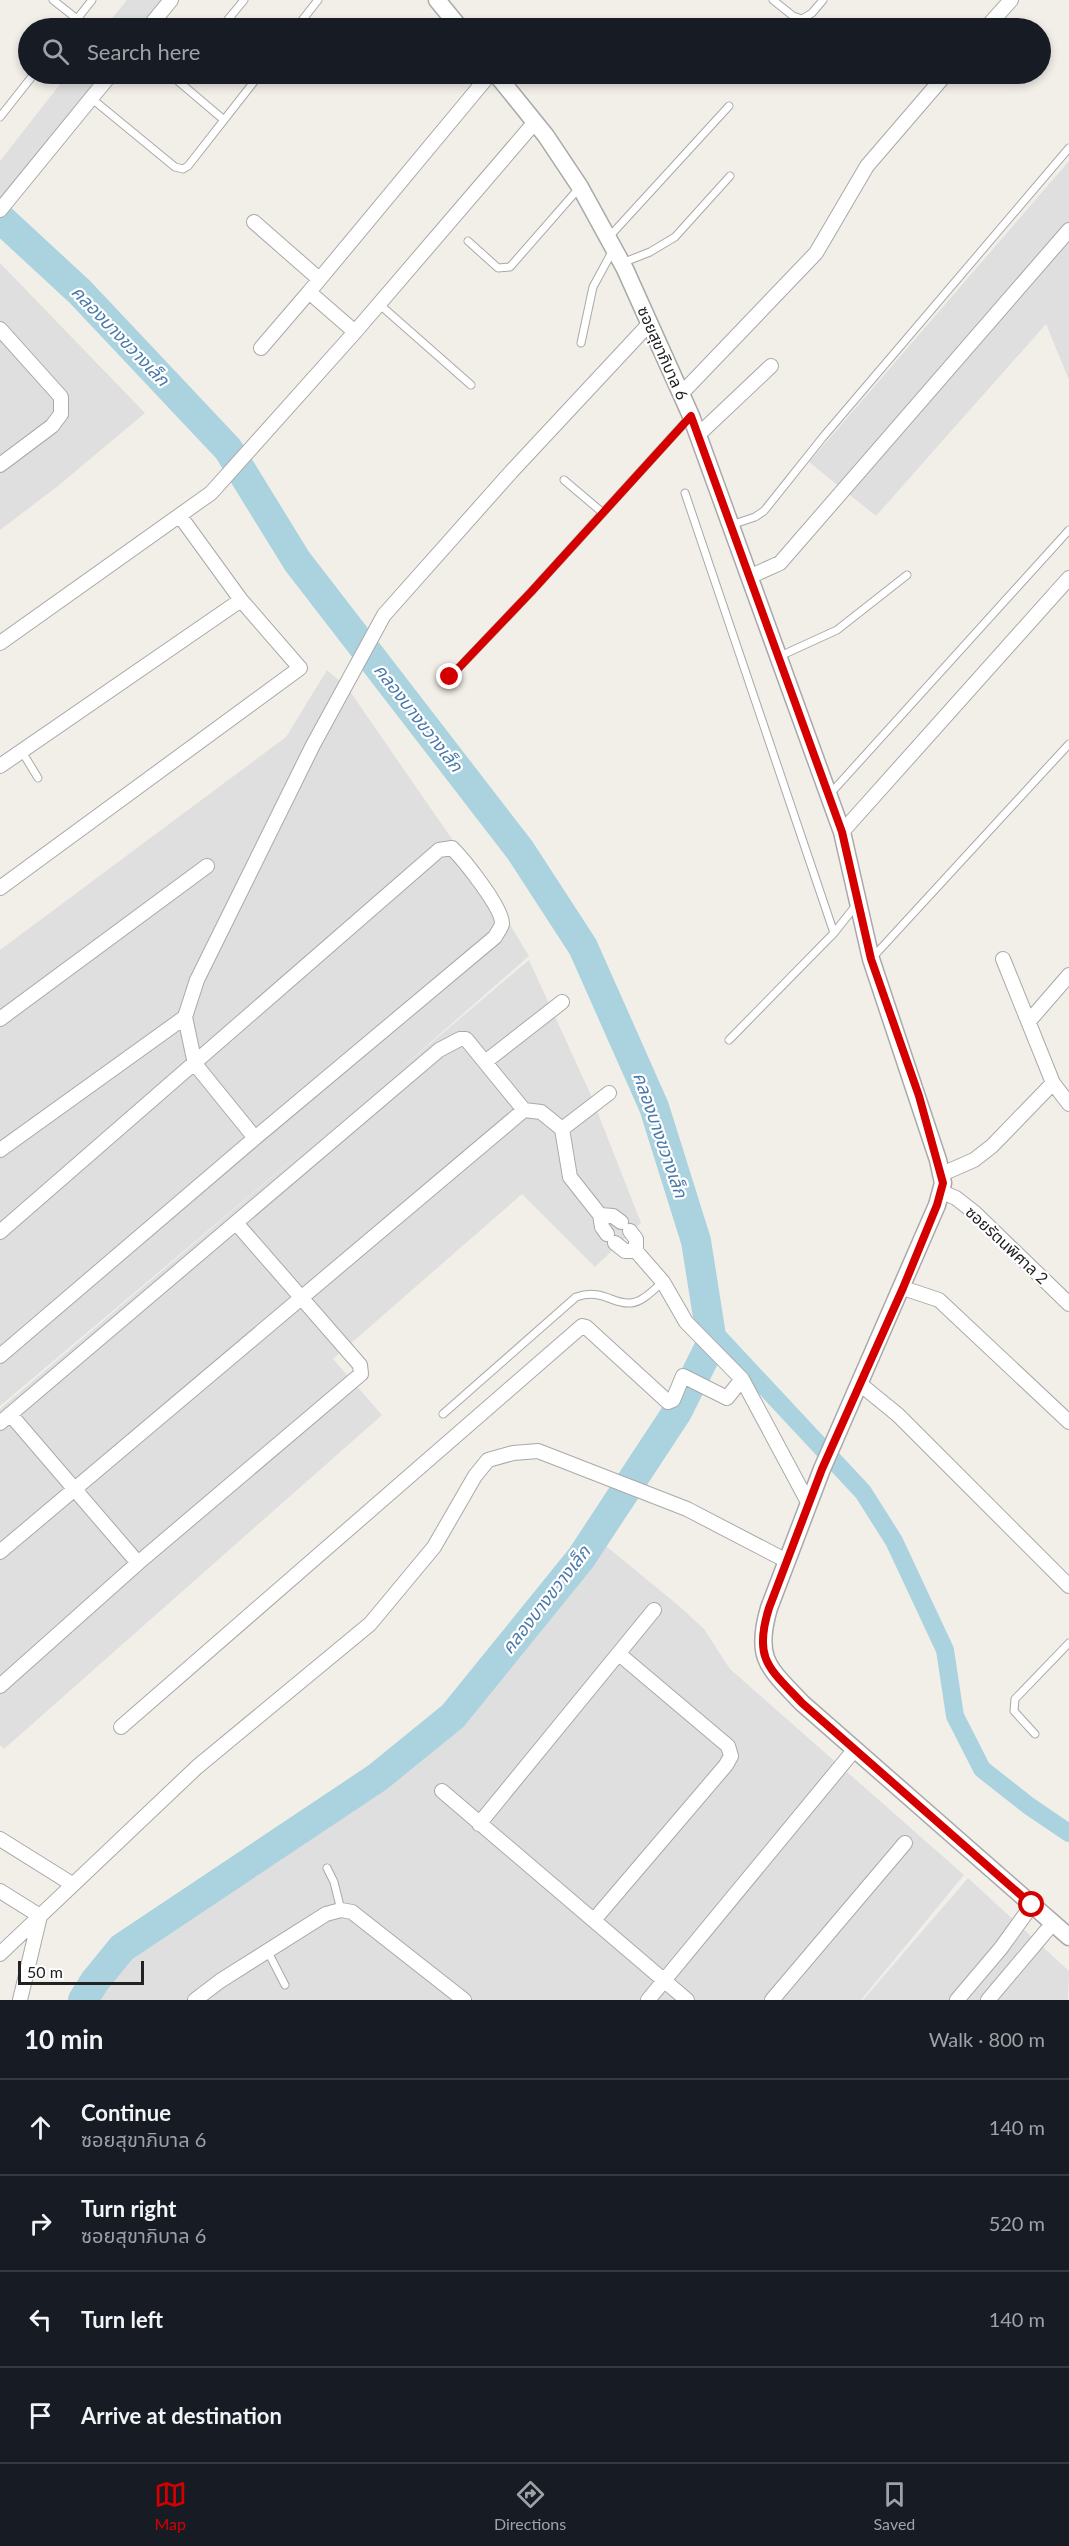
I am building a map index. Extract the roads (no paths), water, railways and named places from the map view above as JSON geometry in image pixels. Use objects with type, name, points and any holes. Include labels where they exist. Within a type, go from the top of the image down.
[{"type":"street","points":[[156,18],[171,0]]},
{"type":"street","points":[[437,0],[452,18]]},
{"type":"street","points":[[995,18],[1011,0]]},
{"type":"street","points":[[0,210],[103,84]]},
{"type":"street","points":[[261,348],[481,84]]},
{"type":"street","name":"ซอยสุขาภิบาล 6","points":[[504,84],[535,122],[580,187],[615,250],[650,322],[691,416],[842,832],[871,959],[919,1096],[942,1174],[942,1192],[903,1288],[833,1443],[787,1561],[762,1630],[764,1657],[772,1671],[802,1703],[1069,1937]]},
{"type":"street","points":[[681,394],[816,253],[867,166],[937,84]]},
{"type":"street","points":[[0,643],[211,493],[355,332],[535,122]]},
{"type":"street","points":[[254,222],[319,279]]},
{"type":"street","points":[[749,577],[780,563],[1069,230]]},
{"type":"street","points":[[309,292],[355,332]]},
{"type":"street","points":[[255,1138],[195,1064],[185,1017],[197,980],[345,684],[384,615],[511,472],[650,322]]},
{"type":"street","points":[[0,328],[61,398],[61,414],[52,426],[0,465]]},
{"type":"street","points":[[698,435],[771,366]]},
{"type":"street","points":[[0,888],[300,668],[241,600],[180,516]]},
{"type":"street","points":[[842,832],[1069,578]]},
{"type":"street","points":[[0,766],[241,600]]},
{"type":"street","points":[[0,1232],[439,850],[452,848],[461,857],[500,913],[502,924],[495,936],[2,1348]]},
{"type":"street","points":[[0,1019],[207,866]]},
{"type":"street","points":[[1003,959],[1030,1020],[1053,1083],[1069,1104]]},
{"type":"street","points":[[1030,1020],[1069,975]]},
{"type":"street","points":[[485,1062],[562,1002]]},
{"type":"street","points":[[0,1150],[185,1017]]},
{"type":"street","points":[[138,1563],[75,1489],[5,1419],[439,1050],[460,1039],[466,1039],[524,1110],[541,1112],[562,1129],[565,1136],[570,1177],[600,1215],[602,1227],[611,1239],[625,1251],[636,1251]]},
{"type":"street","points":[[942,1174],[974,1160],[992,1146],[1053,1083]]},
{"type":"street","points":[[562,1129],[609,1092]]},
{"type":"street","points":[[0,1552],[524,1110]]},
{"type":"street","name":"ซอยรัตนพิศาล 2","points":[[942,1192],[956,1198],[975,1213],[1069,1304]]},
{"type":"street","points":[[600,1215],[613,1216],[625,1226],[636,1239],[636,1251],[663,1282],[686,1322],[742,1378],[811,1498]]},
{"type":"street","points":[[0,1686],[138,1563],[359,1378],[362,1370],[360,1365],[300,1299],[237,1224]]},
{"type":"street","points":[[903,1288],[939,1300],[1068,1419]]},
{"type":"street","points":[[121,1727],[582,1326],[586,1326],[668,1402],[673,1400],[681,1377],[686,1377],[727,1398],[742,1378]]},
{"type":"street","points":[[860,1384],[898,1415],[1069,1586]]},
{"type":"street","points":[[0,1954],[196,1767],[370,1624],[434,1547],[488,1460],[513,1453],[538,1451],[687,1509],[787,1561]]},
{"type":"street","points":[[479,1824],[654,1610]]},
{"type":"street","points":[[594,1920],[726,1765],[731,1756],[728,1746],[620,1654]]},
{"type":"street","points":[[648,2000],[855,1749]]},
{"type":"street","points":[[442,1791],[687,2000]]},
{"type":"street","points":[[0,1839],[72,1884]]},
{"type":"street","points":[[772,2000],[905,1842]]},
{"type":"street","points":[[0,1891],[40,1916]]},
{"type":"street","points":[[957,2000],[1032,1905]]},
{"type":"street","points":[[195,2000],[219,1980],[267,1950],[326,1914],[341,1910],[352,1912],[464,2000]]},
{"type":"street","points":[[20,2000],[40,1916]]},
{"type":"street","points":[[988,2000],[1053,1923]]},
{"type":"street","points":[[1000,1948],[1019,1962]]},
{"type":"lane","points":[[52,0],[77,18]]},
{"type":"lane","points":[[79,18],[92,0]]},
{"type":"lane","points":[[229,18],[244,0]]},
{"type":"lane","points":[[304,18],[318,0]]},
{"type":"lane","points":[[772,0],[799,18]]},
{"type":"lane","points":[[804,18],[824,0]]},
{"type":"lane","points":[[0,117],[26,84]]},
{"type":"lane","points":[[182,84],[224,120]]},
{"type":"lane","points":[[91,98],[175,167],[183,169],[188,166],[252,84]]},
{"type":"lane","points":[[581,344],[593,287],[615,250],[729,106]]},
{"type":"lane","points":[[730,525],[755,518],[764,511],[823,437],[1069,148]]},
{"type":"lane","points":[[615,250],[650,252],[675,237],[730,176]]},
{"type":"lane","points":[[468,242],[498,268],[510,267],[580,187]]},
{"type":"lane","points":[[379,304],[471,385]]},
{"type":"lane","points":[[450,677],[691,416]]},
{"type":"lane","points":[[564,480],[603,513]]},
{"type":"lane","points":[[685,494],[834,933]]},
{"type":"lane","points":[[828,796],[1069,530]]},
{"type":"lane","points":[[778,657],[837,630],[907,575]]},
{"type":"lane","points":[[871,959],[1069,744]]},
{"type":"lane","points":[[21,750],[38,778]]},
{"type":"lane","points":[[729,1040],[834,933],[859,903]]},
{"type":"lane","points":[[443,1414],[576,1297],[599,1294],[632,1303],[663,1282]]},
{"type":"lane","points":[[1035,1734],[1014,1711],[1015,1699],[1069,1643]]},
{"type":"lane","points":[[327,1868],[334,1882],[341,1910]]},
{"type":"lane","points":[[267,1950],[285,1985]]},
{"type":"waterway","name":"คลองบางขวางเล็ก","points":[[0,218],[80,292],[228,449],[297,561],[520,850],[583,947],[654,1107],[696,1241],[712,1342],[677,1412],[581,1558],[453,1716],[378,1777],[122,1948],[95,1981],[83,2000]]},
{"type":"waterway","points":[[710,1328],[863,1492],[894,1541],[945,1650],[955,1716],[982,1769],[1029,1806],[1069,1833]]}]
